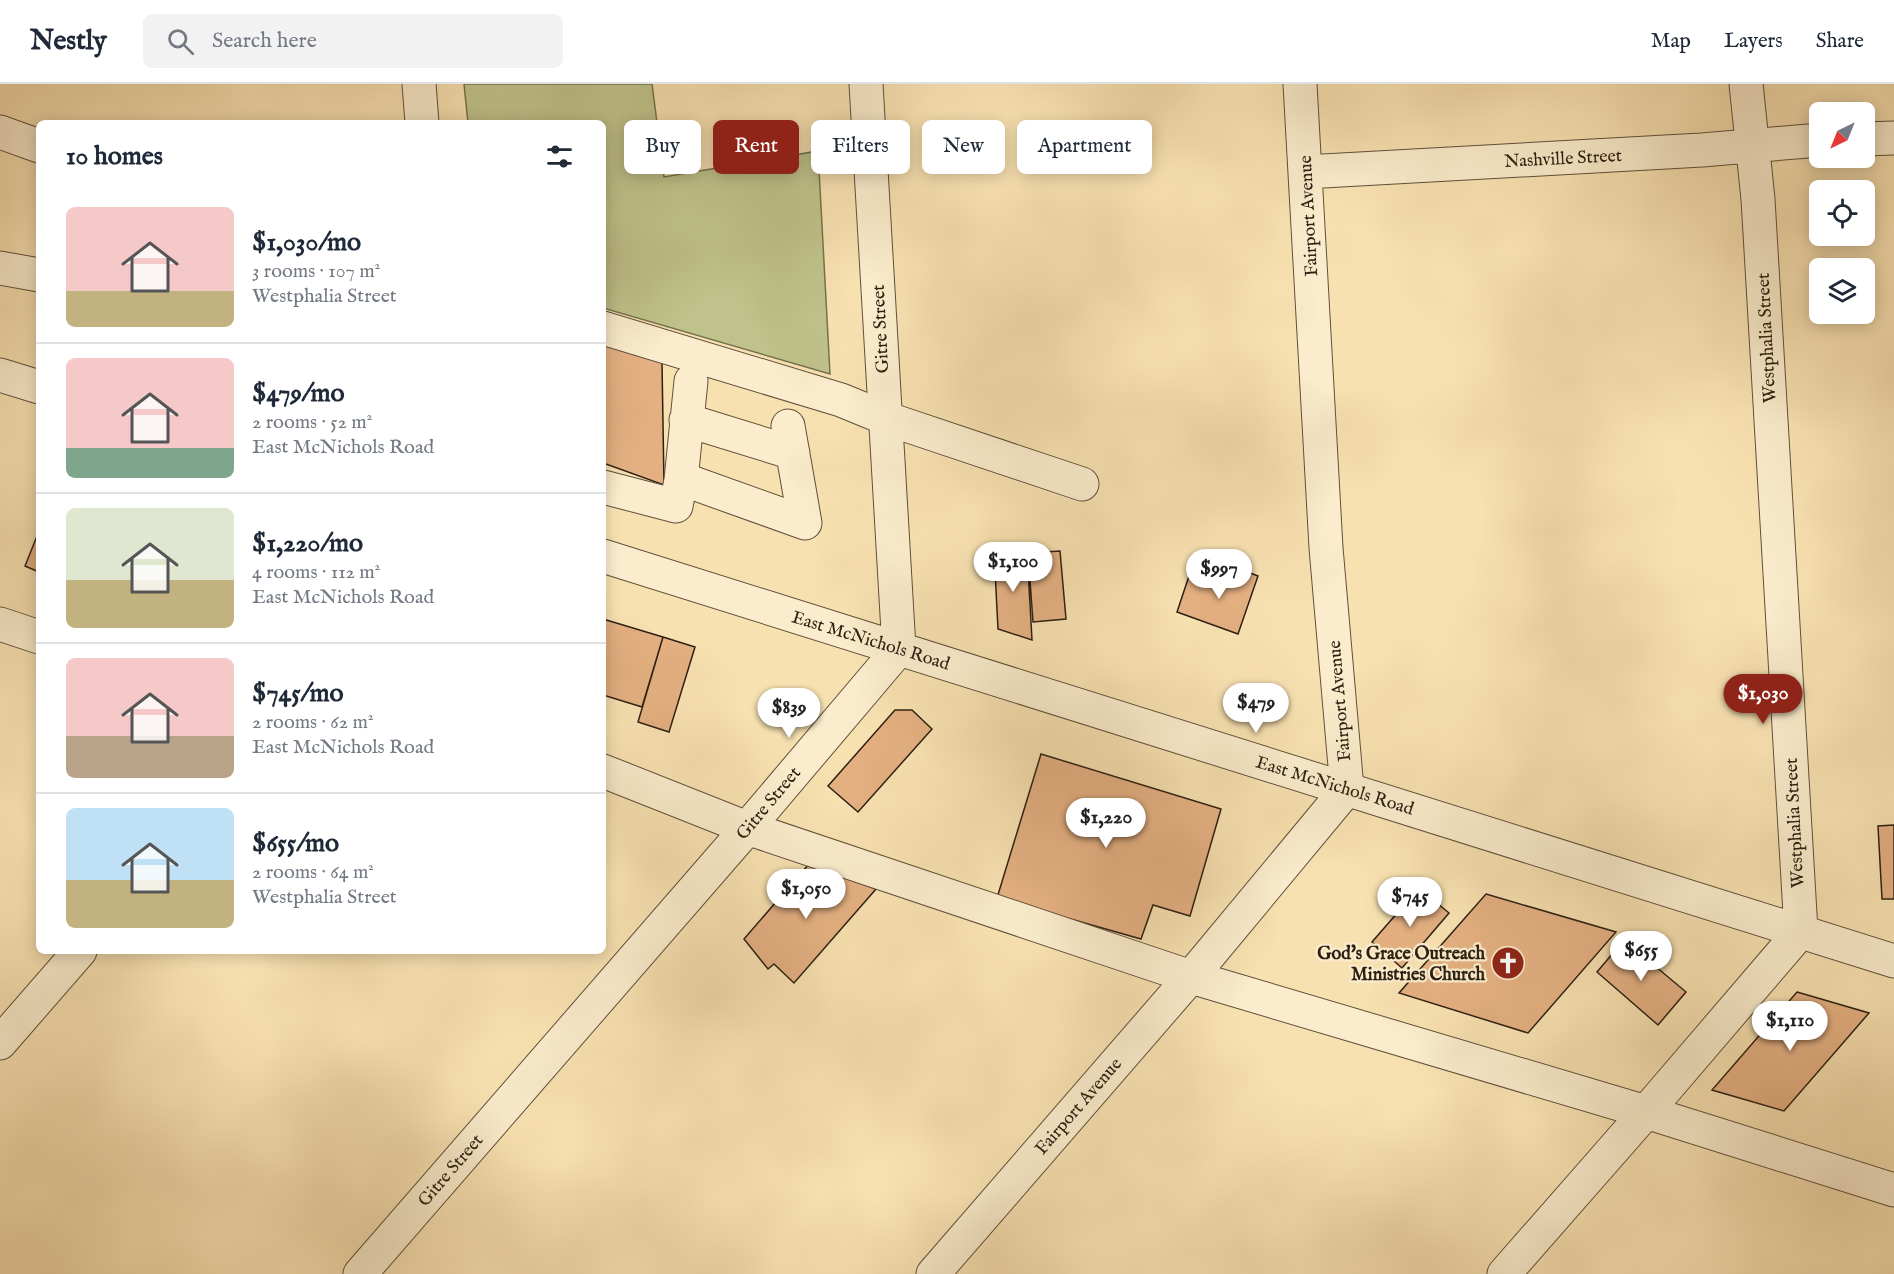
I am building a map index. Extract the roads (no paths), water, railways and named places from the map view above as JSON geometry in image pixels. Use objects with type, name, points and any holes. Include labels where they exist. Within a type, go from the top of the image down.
[{"type":"street","points":[[419,84],[422,120]]},
{"type":"street","name":"Gitre Street","points":[[360,1274],[899,649],[866,84]]},
{"type":"street","name":"Fairport Avenue","points":[[933,1274],[1191,977],[1347,789],[1326,548],[1300,84]]},
{"type":"street","name":"Westphalia Street","points":[[1746,84],[1758,199],[1801,931]]},
{"type":"street","points":[[0,132],[36,145]]},
{"type":"street","points":[[1875,139],[1894,138]]},
{"type":"street","name":"Nashville Street","points":[[1305,172],[1690,151],[1809,141]]},
{"type":"street","points":[[0,268],[36,274]]},
{"type":"street","points":[[606,329],[841,400],[885,418],[1082,484]]},
{"type":"street","points":[[0,375],[36,386]]},
{"type":"street","points":[[606,488],[676,506],[681,480],[691,381]]},
{"type":"street","points":[[681,480],[805,523],[791,440],[686,420]]},
{"type":"street","name":"East McNichols Road","points":[[606,557],[1894,961]]},
{"type":"street","points":[[0,624],[36,636]]},
{"type":"street","points":[[606,772],[747,828],[1191,977],[1646,1112],[1894,1190]]},
{"type":"street","points":[[1504,1274],[1801,931]]},
{"type":"street","points":[[0,1043],[77,954]]},
{"type":"place","name":"God's Grace Outreach Ministries Church","points":[[1508,963]]}]
